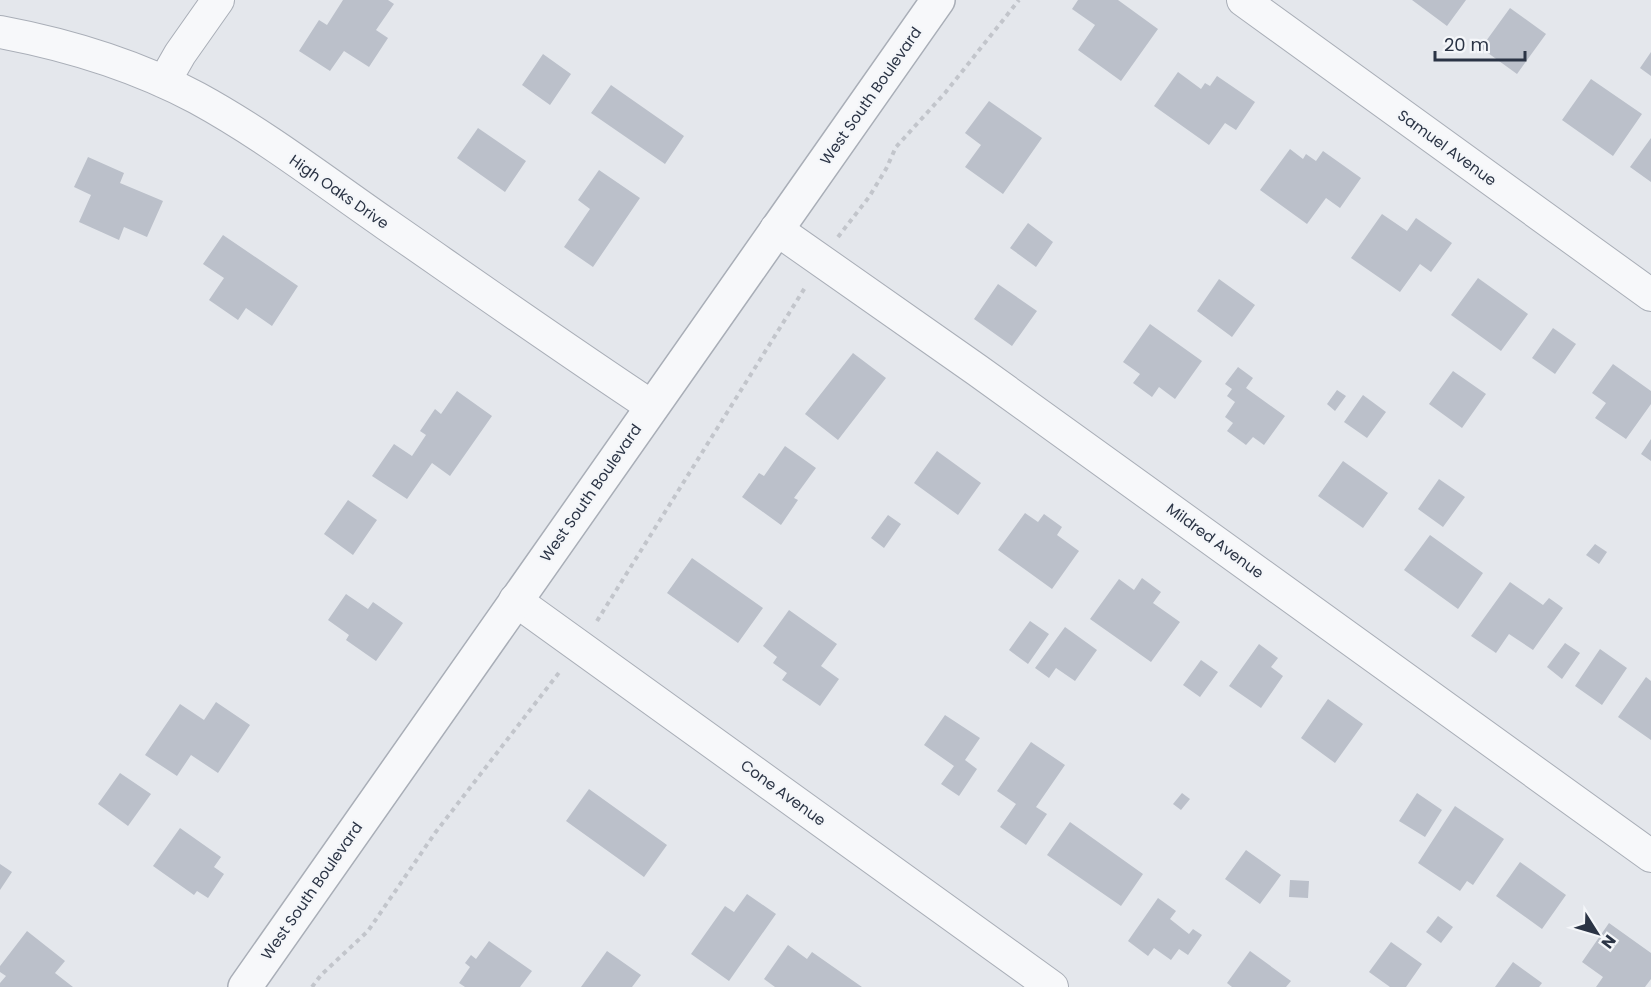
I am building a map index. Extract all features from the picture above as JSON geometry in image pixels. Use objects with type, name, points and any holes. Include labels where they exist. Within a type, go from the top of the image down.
[{"type":"street","points":[[164,82],[180,54],[218,0]]},
{"type":"street","name":"West South Boulevard","points":[[257,983],[515,600],[938,0]]},
{"type":"street","name":"Samuel Avenue","points":[[1243,0],[1651,295]]},
{"type":"street","name":"High Oaks Drive","points":[[0,32],[62,45],[100,57],[164,82],[197,99],[260,137],[651,406]]},
{"type":"street","name":"Mildred Avenue","points":[[776,229],[977,370],[1651,856]]},
{"type":"street","name":"Cone Avenue","points":[[515,600],[1052,987]]},
{"type":"path","points":[[842,230],[886,170],[896,147],[945,93],[1019,0]]},
{"type":"path","points":[[593,627],[807,284]]},
{"type":"path","points":[[312,987],[321,975],[368,931],[435,833],[566,664]]},
{"type":"building","points":[[343,0],[388,0],[394,4],[376,30],[388,38],[369,67],[344,51],[330,71],[299,51],[319,20],[327,25]]},
{"type":"building","points":[[1078,0],[1118,0],[1158,29],[1121,81],[1078,50],[1095,25],[1072,9]]},
{"type":"building","points":[[1412,0],[1466,0],[1447,26]]},
{"type":"building","points":[[1510,8],[1546,34],[1517,74],[1481,48]]},
{"type":"building","points":[[1651,52],[1651,76],[1640,68]]},
{"type":"building","points":[[543,54],[571,74],[550,105],[522,85]]},
{"type":"building","points":[[1178,72],[1201,89],[1205,83],[1210,86],[1217,76],[1255,102],[1236,130],[1225,123],[1209,145],[1154,106]]},
{"type":"building","points":[[1591,79],[1642,114],[1613,156],[1562,120]]},
{"type":"building","points":[[611,85],[684,136],[665,164],[591,113]]},
{"type":"building","points":[[989,101],[1042,138],[1003,194],[965,167],[981,145],[965,133]]},
{"type":"building","points":[[478,128],[526,161],[505,192],[457,158]]},
{"type":"building","points":[[1651,138],[1651,182],[1630,167]]},
{"type":"building","points":[[1290,149],[1303,159],[1306,154],[1316,161],[1323,151],[1361,178],[1340,208],[1326,198],[1307,224],[1260,190]]},
{"type":"building","points":[[88,157],[124,173],[120,183],[163,201],[147,237],[124,227],[119,240],[79,222],[91,195],[74,187]]},
{"type":"building","points":[[599,170],[640,198],[593,267],[564,247],[590,209],[578,200]]},
{"type":"building","points":[[1382,214],[1407,231],[1416,218],[1452,243],[1431,272],[1420,264],[1400,292],[1351,258]]},
{"type":"building","points":[[1028,223],[1053,242],[1036,267],[1010,248]]},
{"type":"building","points":[[223,235],[298,286],[272,326],[246,308],[238,320],[209,300],[224,278],[203,264]]},
{"type":"building","points":[[1478,278],[1528,314],[1501,351],[1451,315]]},
{"type":"building","points":[[1219,279],[1255,305],[1232,337],[1197,311]]},
{"type":"building","points":[[998,284],[1037,311],[1012,346],[974,319]]},
{"type":"building","points":[[1150,324],[1202,361],[1175,399],[1159,387],[1152,397],[1133,383],[1140,374],[1123,362]]},
{"type":"building","points":[[1553,328],[1576,344],[1555,374],[1532,358]]},
{"type":"building","points":[[853,353],[886,378],[838,440],[805,414]]},
{"type":"building","points":[[1613,364],[1651,391],[1651,404],[1626,439],[1595,418],[1606,403],[1592,393]]},
{"type":"building","points":[[1238,367],[1253,378],[1246,388],[1285,416],[1264,445],[1253,437],[1246,445],[1227,431],[1233,423],[1225,417],[1235,402],[1227,396],[1232,389],[1225,384]]},
{"type":"building","points":[[1453,371],[1486,394],[1462,428],[1429,404]]},
{"type":"building","points":[[1337,390],[1346,396],[1335,411],[1327,404]]},
{"type":"building","points":[[457,391],[492,416],[450,476],[432,463],[407,499],[372,476],[394,444],[412,456],[426,435],[420,431],[435,409],[441,414]]},
{"type":"building","points":[[1363,395],[1386,412],[1367,438],[1344,422]]},
{"type":"building","points":[[1651,439],[1651,461],[1641,454]]},
{"type":"building","points":[[785,446],[816,468],[794,498],[798,500],[781,525],[742,497],[759,473],[764,476]]},
{"type":"building","points":[[937,451],[981,483],[958,515],[914,483]]},
{"type":"building","points":[[1343,461],[1388,493],[1363,528],[1318,496]]},
{"type":"building","points":[[1439,479],[1465,497],[1443,527],[1418,509]]},
{"type":"building","points":[[348,500],[377,520],[353,555],[324,534]]},
{"type":"building","points":[[1025,513],[1038,522],[1044,514],[1062,527],[1057,535],[1079,551],[1052,589],[998,550]]},
{"type":"building","points":[[888,515],[901,524],[884,548],[871,538]]},
{"type":"building","points":[[1430,535],[1483,573],[1458,609],[1404,570]]},
{"type":"building","points":[[1595,544],[1607,552],[1599,564],[1586,555]]},
{"type":"building","points":[[692,558],[763,608],[738,643],[667,593]]},
{"type":"building","points":[[1142,578],[1161,592],[1153,603],[1180,622],[1151,662],[1090,619],[1119,579],[1134,590]]},
{"type":"building","points":[[1510,582],[1543,605],[1549,598],[1563,608],[1533,650],[1509,634],[1496,653],[1471,636]]},
{"type":"building","points":[[346,594],[368,609],[373,602],[403,623],[376,661],[346,640],[349,635],[328,620]]},
{"type":"building","points":[[789,610],[837,644],[821,666],[839,679],[820,706],[782,680],[787,673],[773,663],[777,657],[763,646]]},
{"type":"building","points":[[1030,621],[1049,634],[1028,664],[1009,650]]},
{"type":"building","points":[[1065,627],[1097,650],[1075,681],[1056,668],[1049,678],[1035,668]]},
{"type":"building","points":[[1565,643],[1580,653],[1562,679],[1547,667]]},
{"type":"building","points":[[1259,644],[1278,658],[1271,667],[1283,676],[1261,708],[1229,686]]},
{"type":"building","points":[[1600,649],[1627,668],[1602,705],[1575,686]]},
{"type":"building","points":[[1201,660],[1218,672],[1200,697],[1183,685]]},
{"type":"building","points":[[1646,677],[1651,681],[1651,740],[1618,717]]},
{"type":"building","points":[[1328,699],[1363,724],[1335,763],[1301,738]]},
{"type":"building","points":[[216,702],[250,725],[218,773],[191,755],[177,776],[145,755],[180,704],[204,720]]},
{"type":"building","points":[[945,715],[980,738],[965,760],[977,769],[959,796],[941,784],[954,766],[924,745]]},
{"type":"building","points":[[1031,742],[1065,765],[1036,807],[1047,814],[1026,845],[1000,827],[1016,804],[997,791]]},
{"type":"building","points":[[120,773],[151,794],[128,826],[98,804]]},
{"type":"building","points":[[589,789],[667,845],[644,877],[566,821]]},
{"type":"building","points":[[1182,793],[1190,799],[1181,810],[1173,804]]},
{"type":"building","points":[[1417,793],[1442,810],[1425,837],[1399,821]]},
{"type":"building","points":[[1455,806],[1504,839],[1473,885],[1467,881],[1460,891],[1418,863]]},
{"type":"building","points":[[1070,822],[1143,874],[1121,906],[1047,855]]},
{"type":"building","points":[[180,828],[221,857],[214,867],[224,874],[208,898],[197,891],[194,895],[153,866]]},
{"type":"building","points":[[1246,850],[1281,875],[1260,904],[1225,879]]},
{"type":"building","points":[[1520,862],[1566,895],[1542,929],[1496,896]]},
{"type":"building","points":[[0,864],[12,872],[0,890]]},
{"type":"building","points":[[1290,880],[1309,881],[1308,898],[1289,897]]},
{"type":"building","points":[[747,894],[776,914],[729,981],[691,954],[725,906],[734,912]]},
{"type":"building","points":[[1158,898],[1176,911],[1170,919],[1189,934],[1193,929],[1202,935],[1188,955],[1179,949],[1171,960],[1154,948],[1148,956],[1128,941]]},
{"type":"building","points":[[1438,916],[1453,927],[1441,943],[1426,932]]},
{"type":"building","points":[[1609,923],[1651,953],[1651,979],[1645,987],[1596,987],[1603,977],[1582,962]]},
{"type":"building","points":[[27,931],[65,961],[55,973],[73,987],[0,987],[0,983],[6,976],[0,972],[0,966]]},
{"type":"building","points":[[489,941],[532,971],[520,987],[465,987],[459,983],[470,967],[465,963],[471,955],[476,959]]},
{"type":"building","points":[[1391,942],[1422,964],[1406,987],[1390,987],[1369,972]]},
{"type":"building","points":[[788,945],[807,959],[812,952],[862,987],[775,987],[764,979]]},
{"type":"building","points":[[607,951],[641,975],[632,987],[581,987]]},
{"type":"building","points":[[1250,951],[1291,981],[1286,987],[1232,987],[1227,983]]},
{"type":"building","points":[[1513,962],[1542,983],[1539,987],[1495,987]]}]
